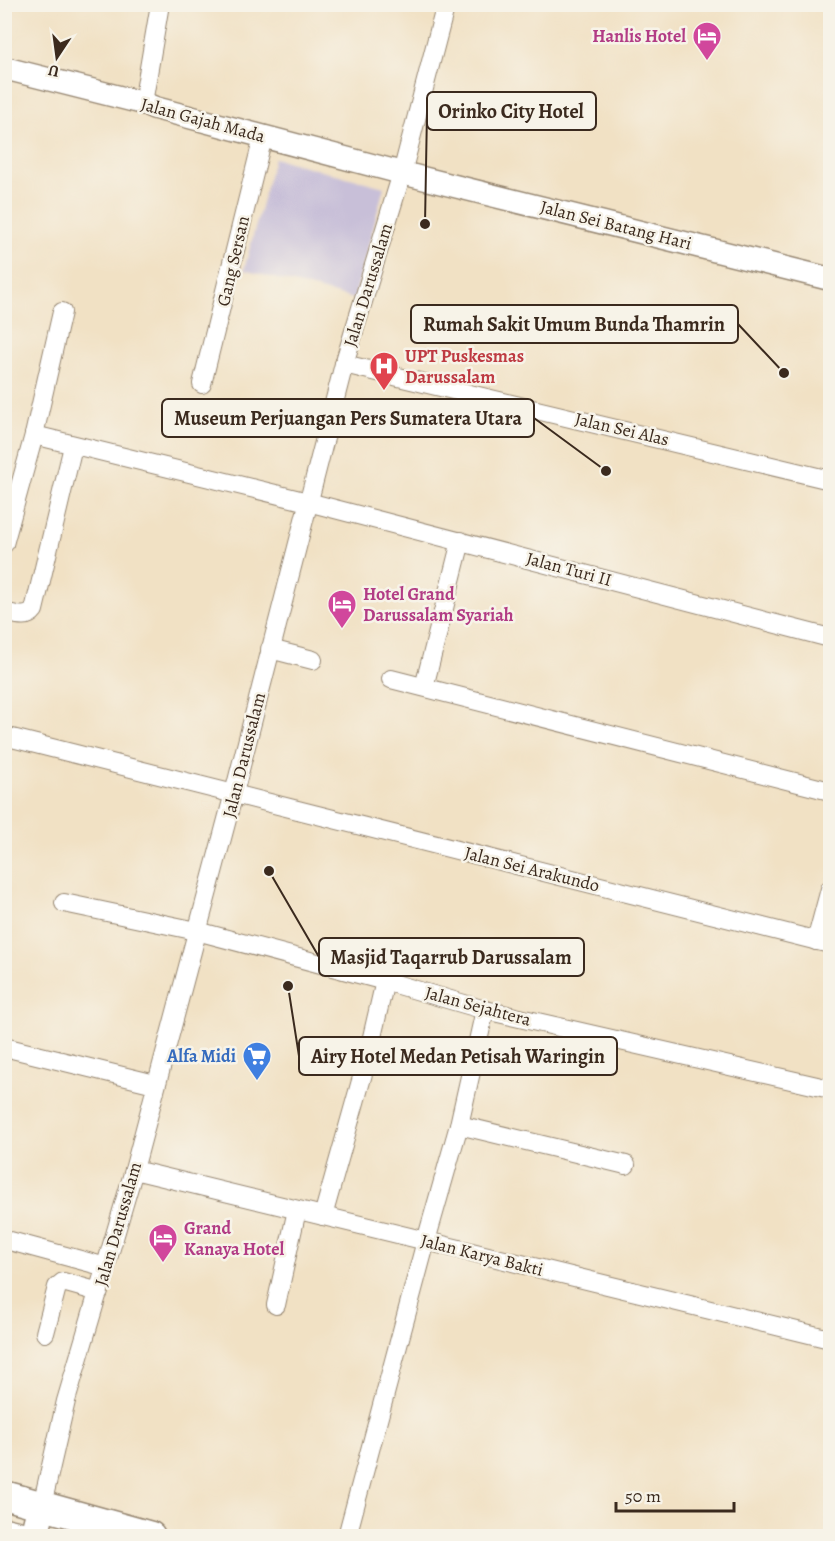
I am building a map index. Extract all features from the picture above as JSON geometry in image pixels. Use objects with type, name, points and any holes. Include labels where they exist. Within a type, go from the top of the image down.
[{"type":"main road","points":[[4,1495],[151,1536]]},
{"type":"main road","points":[[34,1536],[42,1505]]},
{"type":"main road","points":[[4,1532],[21,1536]]},
{"type":"street","points":[[143,103],[160,4]]},
{"type":"street","name":"Jalan Darussalam","points":[[42,1505],[66,1401],[134,1170],[234,793],[344,364],[402,173],[446,4]]},
{"type":"street","name":"Jalan Gajah Mada","points":[[4,68],[402,173]]},
{"type":"street","name":"Gang Sersan","points":[[202,384],[263,137]]},
{"type":"street","name":"Jalan Sei Batang Hari","points":[[402,173],[831,279]]},
{"type":"street","points":[[4,544],[34,435],[62,312]]},
{"type":"street","name":"Jalan Sei Alas","points":[[344,364],[831,480]]},
{"type":"street","name":"Jalan Turi II","points":[[34,435],[308,502],[831,638]]},
{"type":"street","points":[[4,612],[27,616],[34,610],[73,446]]},
{"type":"street","points":[[424,687],[461,541]]},
{"type":"street","points":[[270,649],[313,660]]},
{"type":"street","points":[[391,679],[831,791]]},
{"type":"street","name":"Jalan Sei Arakundo","points":[[4,736],[823,942]]},
{"type":"street","points":[[823,942],[831,888]]},
{"type":"street","name":"Jalan Sejahtera","points":[[64,903],[197,931],[485,1010],[831,1089]]},
{"type":"street","points":[[323,1216],[366,1063],[386,981]]},
{"type":"street","points":[[347,1536],[459,1125],[485,1010]]},
{"type":"street","points":[[4,1047],[155,1084]]},
{"type":"street","points":[[459,1125],[626,1165]]},
{"type":"street","name":"Jalan Karya Bakti","points":[[134,1170],[831,1339]]},
{"type":"street","points":[[276,1305],[297,1209]]},
{"type":"street","points":[[10,1240],[106,1267]]},
{"type":"street","points":[[45,1333],[59,1283],[63,1282],[99,1292]]},
{"type":"shaded area","points":[[274,158],[384,187],[354,299],[244,270]]},
{"type":"place","name":"Hanlis Hotel","points":[[707,62]]},
{"type":"place","name":"Orinko City Hotel","points":[[425,224]]},
{"type":"place","name":"Rumah Sakit Umum Bunda Thamrin","points":[[784,373]]},
{"type":"place","name":"UPT Puskesmas Darussalam","points":[[384,392]]},
{"type":"place","name":"Museum Perjuangan Pers Sumatera Utara","points":[[606,471]]},
{"type":"place","name":"Hotel Grand Darussalam Syariah","points":[[342,630]]},
{"type":"place","name":"Masjid Taqarrub Darussalam","points":[[269,871]]},
{"type":"place","name":"Airy Hotel Medan Petisah Waringin","points":[[288,986]]},
{"type":"place","name":"Alfa Midi","points":[[257,1082]]},
{"type":"place","name":"Grand Kanaya Hotel","points":[[163,1264]]}]
